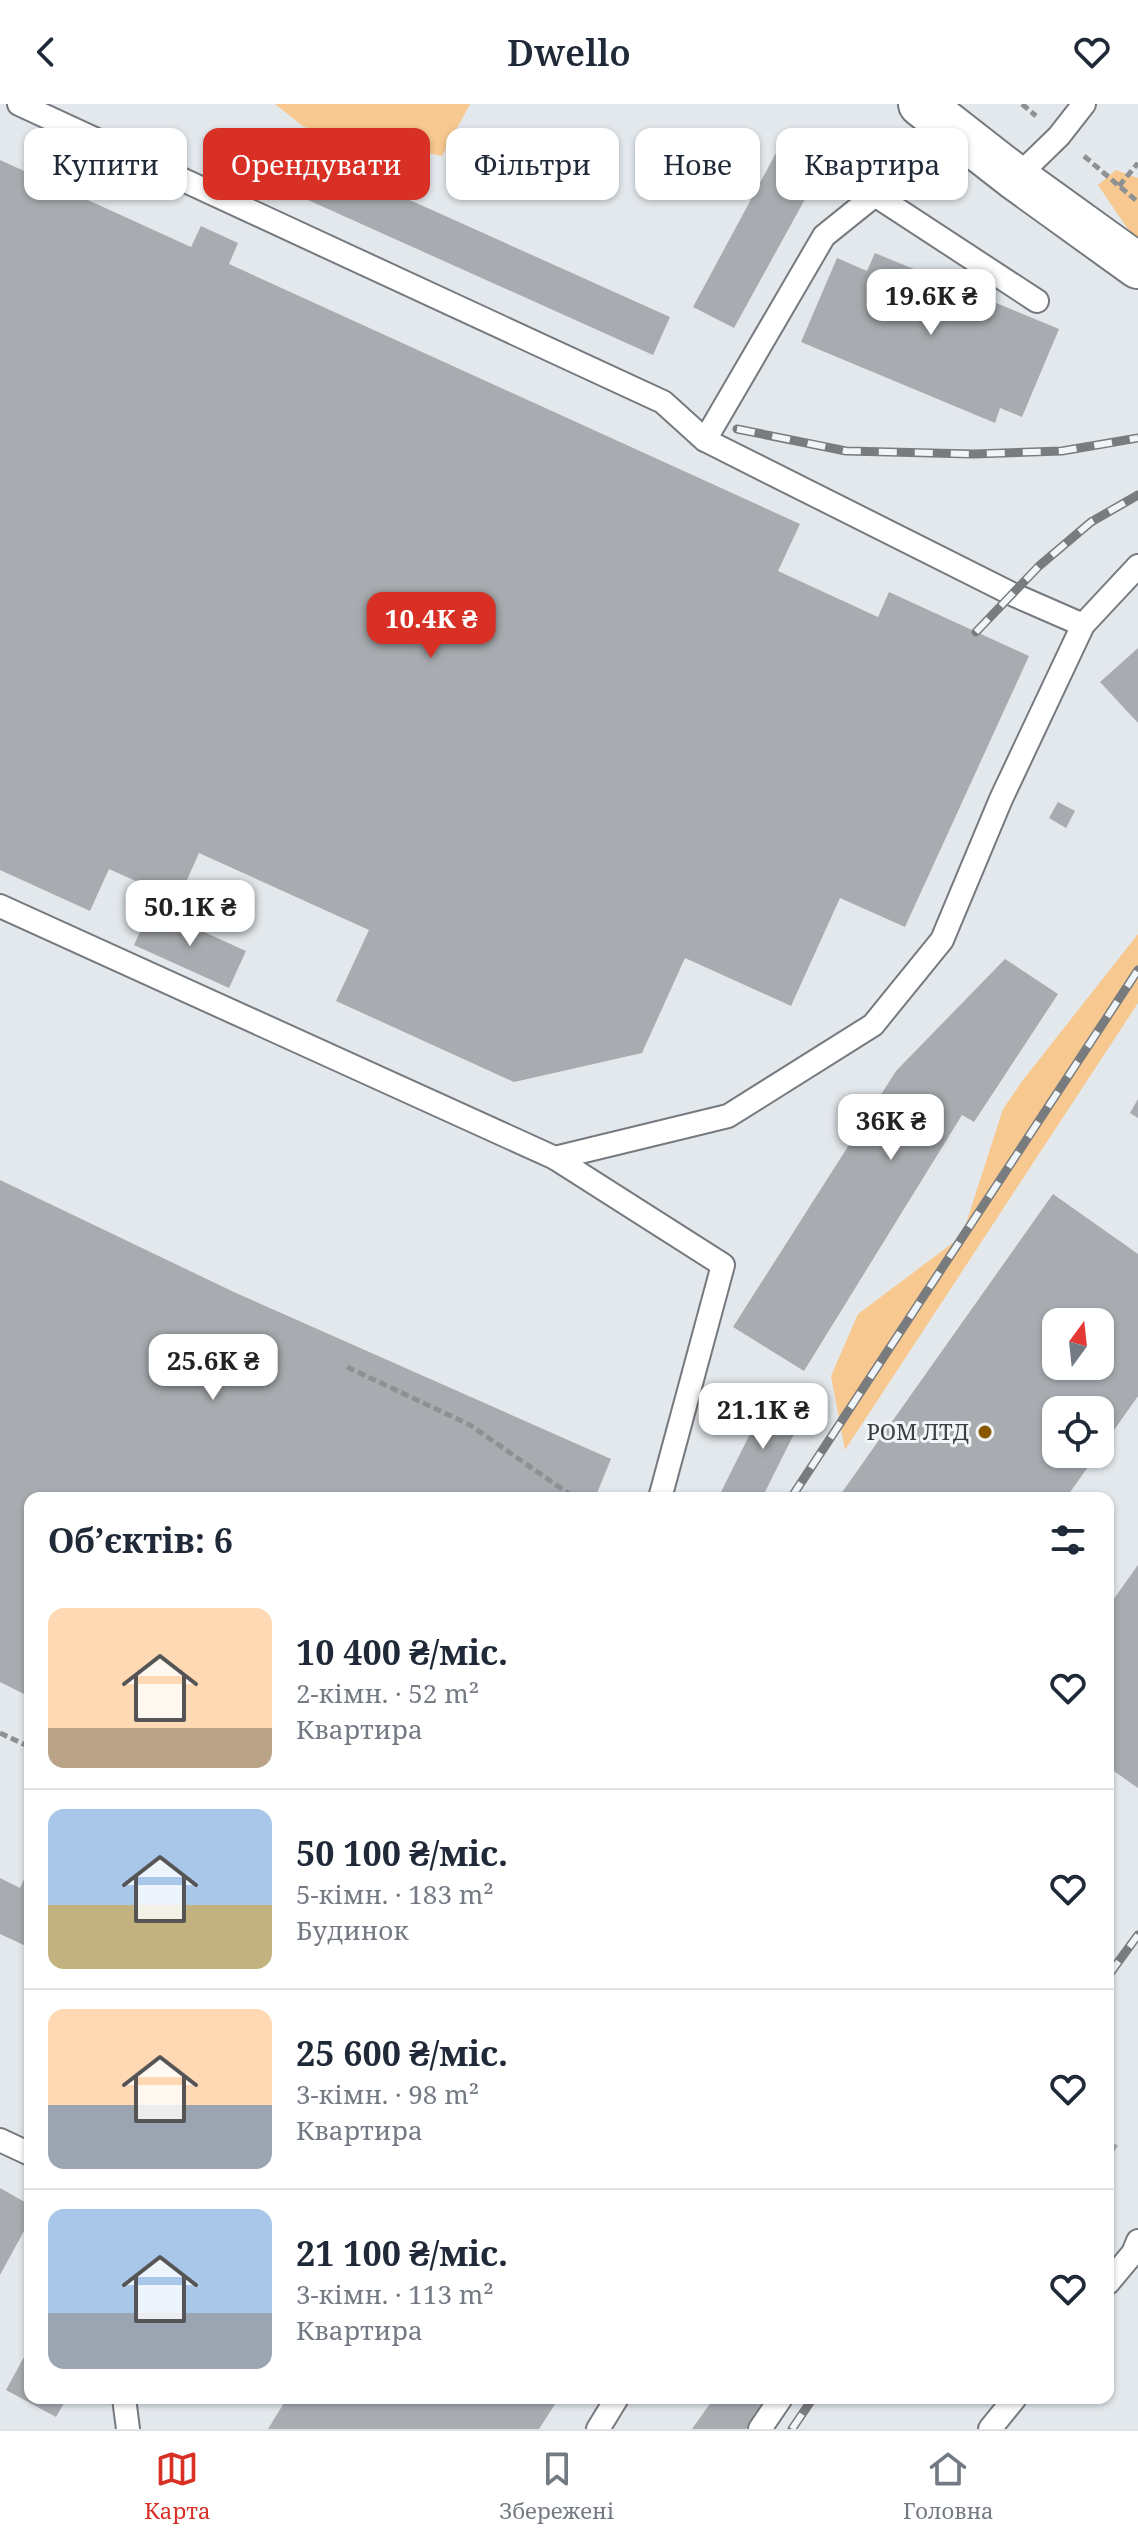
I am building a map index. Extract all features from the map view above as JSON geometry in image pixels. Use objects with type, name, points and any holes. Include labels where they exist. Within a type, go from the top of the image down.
[{"type":"street","points":[[933,113],[1016,178],[1138,266]]},
{"type":"lane","points":[[19,104],[663,402],[705,440],[1012,594],[1083,625]]},
{"type":"lane","points":[[1016,178],[1059,136],[1084,104]]},
{"type":"lane","points":[[705,440],[824,236],[869,200]]},
{"type":"lane","points":[[883,200],[1037,301]]},
{"type":"lane","points":[[555,1158],[728,1116],[873,1025],[942,940],[1001,799],[1083,625],[1138,566]]},
{"type":"lane","points":[[0,906],[555,1158],[723,1265],[662,1492]]},
{"type":"lane","points":[[0,2140],[24,2151]]},
{"type":"lane","points":[[1114,2276],[1133,2253],[1138,2241]]},
{"type":"lane","points":[[125,2404],[128,2429]]},
{"type":"lane","points":[[598,2429],[613,2404]]},
{"type":"lane","points":[[760,2429],[777,2404]]},
{"type":"lane","points":[[990,2429],[1010,2404]]},
{"type":"path","points":[[1119,186],[1138,163]]},
{"type":"path","points":[[347,1367],[470,1425],[566,1492]]},
{"type":"path","points":[[0,1733],[24,1744]]},
{"type":"shaded area","points":[[275,104],[470,104],[457,128],[446,128],[446,149],[442,156],[430,153],[430,128],[304,127]]},
{"type":"shaded area","points":[[1116,170],[1138,178],[1138,244],[1098,185]]},
{"type":"shaded area","points":[[1138,934],[1138,1003],[845,1450],[831,1376],[858,1314],[962,1236],[1003,1109]]},
{"type":"building","points":[[776,153],[776,200],[805,200],[734,328],[693,307],[751,200],[760,200],[760,183]]},
{"type":"building","points":[[0,160],[24,171],[24,200],[88,200],[191,247],[201,226],[238,243],[229,264],[800,524],[778,571],[878,617],[889,592],[1029,656],[905,927],[840,898],[791,1006],[685,958],[642,1053],[514,1082],[336,1001],[369,930],[199,853],[178,900],[109,869],[90,911],[0,870]]},
{"type":"building","points":[[308,200],[410,200],[670,317],[653,355]]},
{"type":"building","points":[[875,253],[1059,329],[1022,417],[1000,408],[995,423],[801,342],[837,258],[867,271]]},
{"type":"building","points":[[1138,648],[1138,723],[1100,682]]},
{"type":"building","points":[[1058,802],[1075,811],[1066,828],[1049,818]]},
{"type":"building","points":[[151,908],[246,951],[229,988],[134,945]]},
{"type":"building","points":[[1005,959],[1058,994],[974,1122],[962,1115],[804,1371],[733,1327],[896,1071]]},
{"type":"building","points":[[1138,1099],[1138,1118],[1130,1113]]},
{"type":"building","points":[[0,1180],[236,1293],[611,1459],[597,1492],[24,1492],[24,1694],[0,1682]]},
{"type":"building","points":[[1053,1194],[1138,1254],[1138,1396],[1114,1430],[1114,1396],[1042,1396],[1042,1468],[1087,1468],[1070,1492],[842,1492]]},
{"type":"building","points":[[769,1396],[804,1414],[765,1492],[721,1492]]},
{"type":"building","points":[[1138,1565],[1138,1788],[1114,1771],[1114,1599]]},
{"type":"building","points":[[0,1878],[20,1888],[24,1879],[24,1945],[0,1934]]},
{"type":"building","points":[[0,2188],[24,2202],[24,2231],[0,2275]]},
{"type":"building","points":[[24,2357],[24,2400],[6,2390]]},
{"type":"building","points":[[32,2404],[64,2404],[56,2417]]},
{"type":"building","points":[[283,2404],[555,2404],[539,2429],[268,2429]]},
{"type":"building","points":[[710,2404],[764,2404],[746,2429],[692,2429]]},
{"type":"railway","points":[[737,429],[846,451],[974,454],[1062,451],[1138,438]]},
{"type":"railway","points":[[976,632],[1039,566],[1091,522],[1138,495]]},
{"type":"railway","points":[[795,1492],[1138,970]]},
{"type":"railway","points":[[1114,1968],[1138,1935]]},
{"type":"railway","points":[[792,2429],[809,2404]]},
{"type":"place","name":"РОМ ЛТД","points":[[985,1432]]}]
